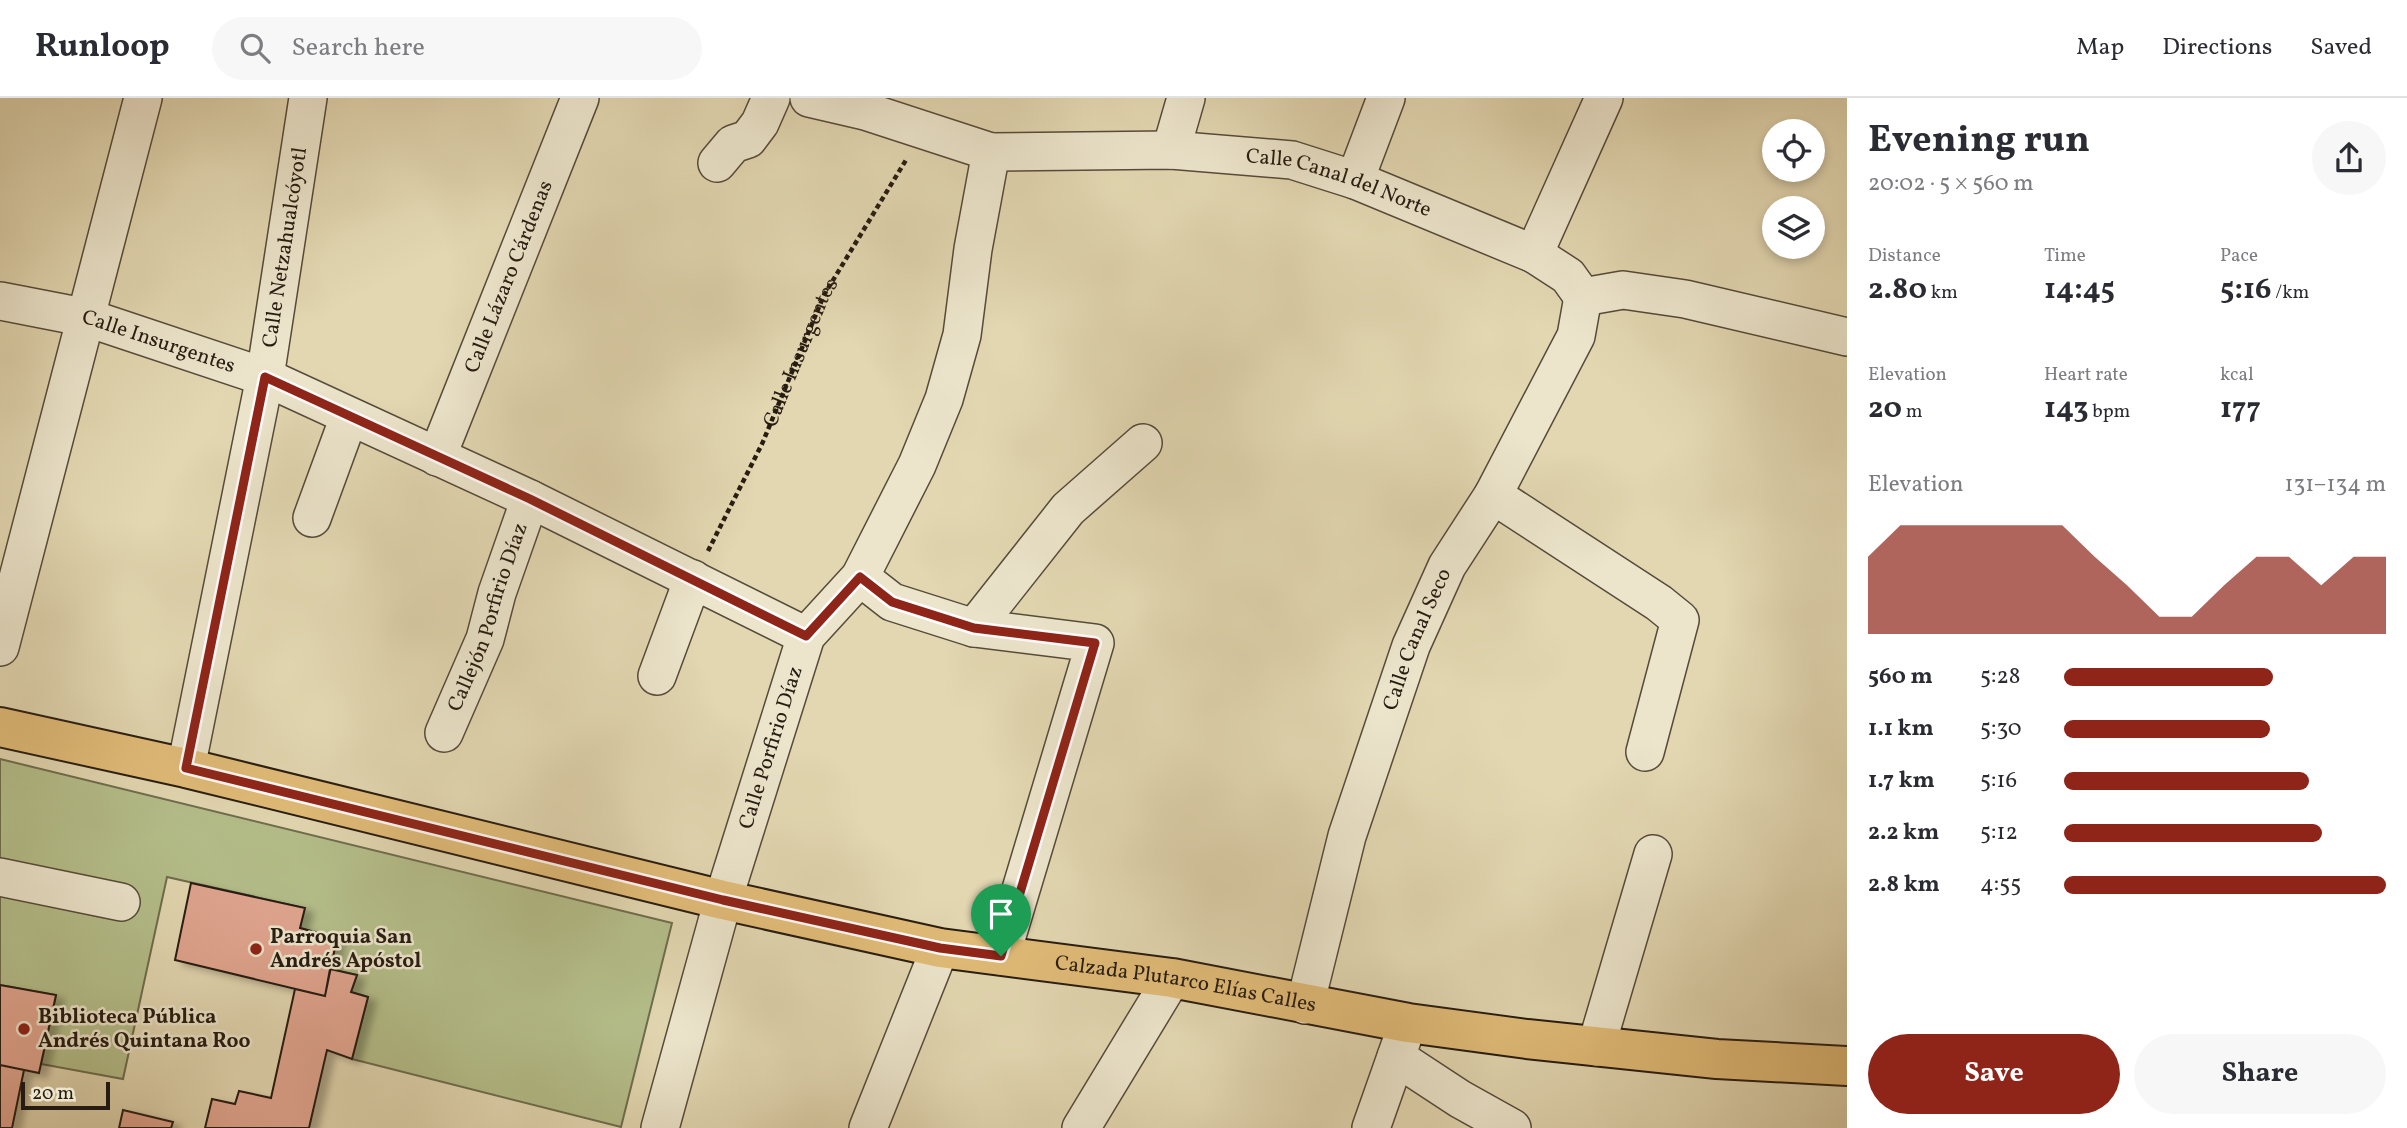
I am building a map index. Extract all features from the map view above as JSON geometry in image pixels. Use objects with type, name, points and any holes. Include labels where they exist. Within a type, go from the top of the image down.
[{"type":"main road","name":"Calzada Plutarco Elías Calles","points":[[0,727],[186,768],[723,900],[940,948],[1172,978],[1305,1005],[1402,1040],[1596,1047],[1717,1059],[1847,1066]]},
{"type":"street","points":[[0,647],[88,318],[143,98]]},
{"type":"street","name":"Calle Netzahualcóyotl","points":[[186,768],[265,377],[308,98]]},
{"type":"street","name":"Calle Lázaro Cárdenas","points":[[437,457],[580,98]]},
{"type":"street","points":[[717,163],[733,144],[748,139],[760,123],[771,98]]},
{"type":"street","name":"Calle Canal del Norte","points":[[809,98],[865,111],[922,132],[991,152],[1171,150],[1292,160],[1355,180],[1534,254],[1568,276],[1583,297]]},
{"type":"street","points":[[1171,150],[1186,98]]},
{"type":"street","points":[[1355,180],[1386,98]]},
{"type":"street","points":[[1534,254],[1604,98]]},
{"type":"street","name":"Calle Porfirio Díaz","points":[[660,1128],[723,900],[806,636],[860,577],[917,465],[944,399],[962,335],[973,249],[991,152]]},
{"type":"street","points":[[1583,297],[1623,290],[1685,299],[1847,337]]},
{"type":"street","name":"Calle Canal Seco","points":[[1305,1005],[1347,836],[1411,646],[1447,566],[1493,495],[1576,337],[1583,297]]},
{"type":"street","name":"Calle Insurgentes","points":[[0,301],[88,318],[265,377],[530,499],[806,636]]},
{"type":"street","points":[[312,517],[349,417]]},
{"type":"street","points":[[974,628],[1068,509],[1143,443]]},
{"type":"street","points":[[1493,495],[1681,620],[1645,752]]},
{"type":"street","name":"Callejón Porfirio Díaz","points":[[444,733],[485,639],[497,593],[530,499]]},
{"type":"street","points":[[860,577],[892,602],[974,628],[1095,643],[1001,956]]},
{"type":"street","points":[[657,676],[693,579]]},
{"type":"street","points":[[1596,1047],[1653,854]]},
{"type":"street","points":[[0,877],[121,902]]},
{"type":"street","points":[[867,1128],[940,948]]},
{"type":"street","points":[[1081,1128],[1172,978]]},
{"type":"street","points":[[1371,1128],[1402,1040],[1460,1099],[1512,1128]]},
{"type":"path","name":"Calle Insurgentes","points":[[693,579],[748,475],[824,295],[922,132]]},
{"type":"green space","points":[[0,759],[672,923],[621,1127],[352,1059],[368,997],[351,992],[357,975],[330,969],[337,938],[300,928],[304,908],[167,877],[123,1079],[41,1064],[56,995],[0,985]]},
{"type":"building","name":"Parroquia San Andrés Apóstol","points":[[191,883],[305,908],[300,928],[337,938],[325,996],[175,960]]},
{"type":"building","points":[[330,969],[357,975],[351,992],[368,997],[352,1059],[327,1050],[309,1128],[205,1128],[212,1099],[235,1104],[239,1091],[271,1098],[295,989],[325,996]]},
{"type":"building","name":"Biblioteca Pública Andrés Quintana Roo","points":[[0,985],[56,995],[39,1073],[0,1065]]},
{"type":"building","points":[[0,1065],[24,1070],[12,1128],[0,1128]]},
{"type":"building","points":[[123,1110],[173,1122],[171,1128],[119,1128]]},
{"type":"place","name":"Parroquia San Andrés Apóstol","points":[[256,949]]},
{"type":"place","name":"Biblioteca Pública Andrés Quintana Roo","points":[[24,1029]]},
{"type":"route","points":[[265,377],[530,499],[806,636],[860,577],[892,602],[974,628],[1095,643],[1001,956],[940,948],[723,900],[186,768],[265,377]]}]
